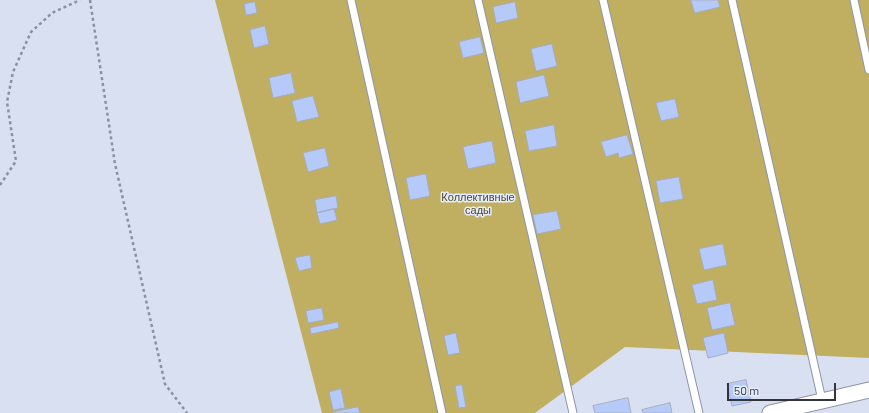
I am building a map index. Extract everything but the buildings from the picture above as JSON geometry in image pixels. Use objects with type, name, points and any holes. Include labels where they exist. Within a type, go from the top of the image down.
[{"type":"street","points":[[770,413],[869,390]]},
{"type":"lane","points":[[351,0],[442,413]]},
{"type":"lane","points":[[478,0],[573,413]]},
{"type":"lane","points":[[603,0],[699,413]]},
{"type":"lane","points":[[732,0],[822,400]]},
{"type":"lane","points":[[854,0],[869,70]]},
{"type":"path","points":[[0,185],[16,162],[7,102],[13,72],[31,32],[52,13],[80,0]]},
{"type":"path","points":[[90,0],[115,164],[165,384],[186,413]]},
{"type":"green space","name":"Коллективные сады","points":[[215,0],[869,0],[869,358],[625,347],[535,413],[322,413]]}]
